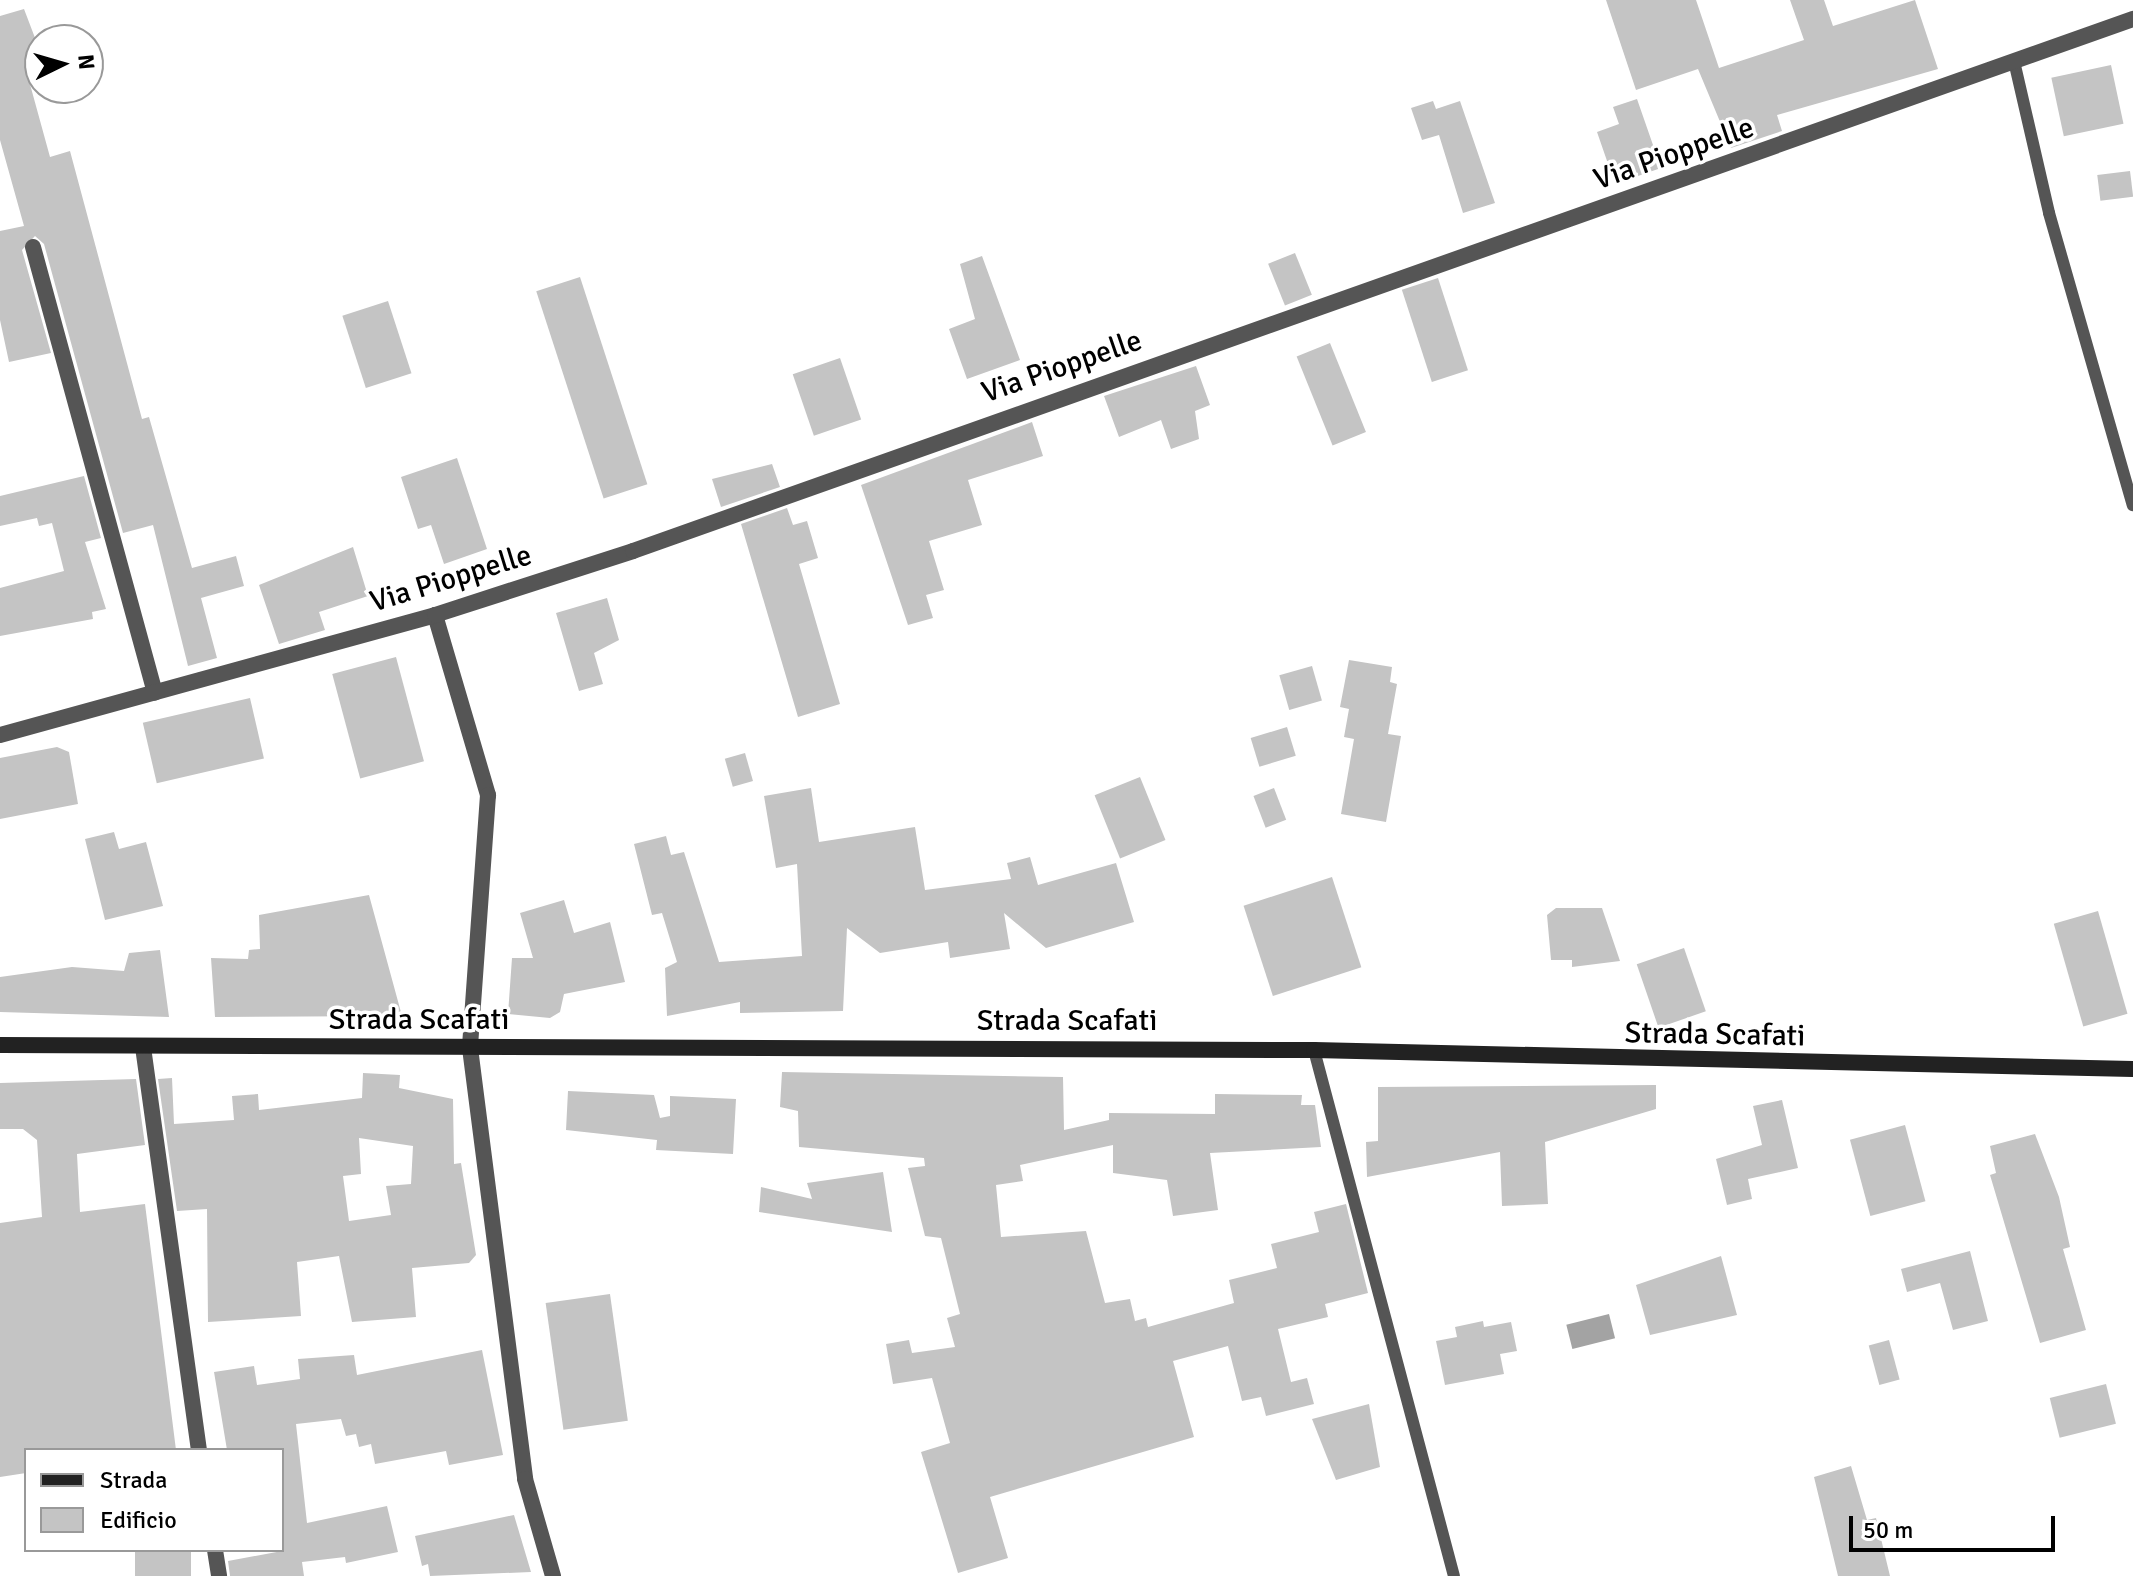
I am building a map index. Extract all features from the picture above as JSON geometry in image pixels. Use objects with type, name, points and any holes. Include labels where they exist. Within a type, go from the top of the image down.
[{"type":"street","name":"Via Pioppelle","points":[[0,735],[435,615],[723,521],[2133,19]]},
{"type":"street","points":[[33,247],[155,693]]},
{"type":"street","points":[[435,615],[488,795],[470,1048],[525,1479],[553,1576]]},
{"type":"street","name":"Strada Scafati","points":[[0,1045],[1314,1050],[2133,1069]]},
{"type":"street","points":[[143,1047],[199,1448]]},
{"type":"street","points":[[215,1552],[219,1576]]},
{"type":"lane","points":[[2014,61],[2049,213],[2133,505]]},
{"type":"lane","points":[[1314,1050],[1454,1576]]},
{"type":"shaded area","points":[[1609,1314],[1615,1338],[1572,1349],[1566,1325]]},
{"type":"building","points":[[1606,0],[1696,0],[1719,68],[1804,40],[1790,0],[1824,0],[1833,26],[1915,0],[1938,69],[1777,115],[1782,131],[1731,148],[1698,69],[1636,90]]},
{"type":"building","points":[[24,9],[30,24],[24,24],[24,104],[35,104],[50,157],[70,151],[142,419],[149,417],[192,568],[236,556],[244,586],[201,598],[217,658],[188,666],[153,525],[123,533],[44,244],[35,236],[22,250],[51,353],[9,362],[0,320],[0,231],[24,226],[0,140],[0,16]]},
{"type":"building","points":[[2111,65],[2123,124],[2064,136],[2051,78]]},
{"type":"building","points":[[1637,99],[1661,168],[1615,184],[1597,132],[1619,124],[1613,107]]},
{"type":"building","points":[[1433,101],[1436,109],[1460,101],[1495,203],[1463,213],[1439,135],[1422,140],[1411,108]]},
{"type":"building","points":[[2130,171],[2133,197],[2100,201],[2097,175]]},
{"type":"building","points":[[1295,253],[1312,295],[1285,306],[1268,264]]},
{"type":"building","points":[[982,256],[1020,360],[967,379],[949,329],[975,319],[960,264]]},
{"type":"building","points":[[580,277],[647,484],[604,499],[536,291]]},
{"type":"building","points":[[1438,278],[1468,370],[1432,382],[1402,290]]},
{"type":"building","points":[[388,301],[411,373],[366,388],[342,316]]},
{"type":"building","points":[[1330,343],[1366,432],[1333,445],[1297,356]]},
{"type":"building","points":[[840,358],[861,419],[814,436],[793,374]]},
{"type":"building","points":[[1196,366],[1210,405],[1195,411],[1199,439],[1171,449],[1161,420],[1119,437],[1104,396]]},
{"type":"building","points":[[1032,422],[1043,456],[968,480],[982,525],[929,541],[944,590],[926,595],[933,618],[908,625],[861,485]]},
{"type":"building","points":[[457,458],[487,549],[444,564],[431,525],[418,529],[401,477]]},
{"type":"building","points":[[772,464],[780,487],[721,507],[712,479]]},
{"type":"building","points":[[84,476],[101,538],[85,542],[106,609],[92,612],[93,619],[0,636],[0,588],[64,571],[52,523],[39,526],[37,518],[0,526],[0,496]]},
{"type":"building","points":[[787,508],[793,525],[807,521],[818,558],[799,564],[840,704],[798,717],[741,524]]},
{"type":"building","points":[[353,547],[368,596],[319,612],[325,630],[279,644],[259,585]]},
{"type":"building","points":[[607,598],[619,640],[594,653],[603,684],[579,691],[556,613]]},
{"type":"building","points":[[396,657],[424,761],[360,778],[332,674]]},
{"type":"building","points":[[1349,660],[1392,667],[1390,682],[1397,684],[1388,734],[1401,736],[1386,822],[1341,814],[1354,739],[1344,737],[1349,709],[1340,707]]},
{"type":"building","points":[[1312,666],[1322,701],[1289,710],[1279,675]]},
{"type":"building","points":[[250,698],[264,758],[157,783],[143,723]]},
{"type":"building","points":[[1287,727],[1296,756],[1259,767],[1251,738]]},
{"type":"building","points":[[57,747],[69,752],[78,804],[0,819],[0,758]]},
{"type":"building","points":[[745,753],[753,781],[733,787],[725,759]]},
{"type":"building","points":[[1140,777],[1165,840],[1120,858],[1095,795]]},
{"type":"building","points":[[811,788],[819,842],[915,827],[925,890],[1011,879],[1007,863],[1030,857],[1038,885],[1116,863],[1134,922],[1046,948],[1004,913],[1010,949],[950,958],[948,942],[880,953],[847,928],[843,1011],[740,1013],[740,1002],[667,1016],[665,968],[677,962],[662,913],[652,915],[634,844],[666,836],[671,855],[684,852],[719,962],[802,956],[797,864],[776,868],[764,796]]},
{"type":"building","points":[[1274,788],[1286,820],[1266,828],[1253,796]]},
{"type":"building","points":[[114,832],[119,849],[146,842],[163,906],[105,920],[85,839]]},
{"type":"building","points":[[1332,877],[1361,967],[1273,996],[1244,906]]},
{"type":"building","points":[[369,895],[402,1016],[215,1017],[211,958],[248,959],[249,950],[260,949],[259,915]]},
{"type":"building","points":[[564,900],[574,933],[610,922],[625,982],[564,994],[560,1012],[550,1018],[508,1014],[512,958],[533,958],[520,913]]},
{"type":"building","points":[[1556,908],[1602,908],[1620,961],[1572,967],[1572,960],[1551,960],[1547,915]]},
{"type":"building","points":[[2098,911],[2127,1014],[2083,1027],[2054,924]]},
{"type":"building","points":[[1684,948],[1706,1011],[1659,1028],[1637,964]]},
{"type":"building","points":[[160,950],[169,1017],[0,1012],[0,977],[72,967],[124,971],[129,953]]},
{"type":"building","points":[[782,1072],[1063,1077],[1064,1130],[1109,1120],[1109,1113],[1215,1114],[1215,1094],[1302,1095],[1301,1105],[1315,1105],[1321,1147],[1210,1153],[1218,1210],[1173,1216],[1167,1180],[1113,1173],[1113,1145],[1020,1165],[1023,1181],[996,1185],[1001,1237],[1086,1231],[1105,1303],[1130,1299],[1135,1321],[1146,1318],[1148,1327],[1234,1303],[1229,1280],[1277,1268],[1271,1244],[1319,1232],[1314,1212],[1346,1204],[1368,1293],[1325,1304],[1328,1317],[1278,1329],[1291,1382],[1307,1378],[1314,1404],[1266,1416],[1261,1397],[1242,1401],[1228,1346],[1173,1361],[1194,1437],[990,1497],[1008,1558],[958,1573],[921,1452],[950,1443],[932,1378],[893,1384],[886,1344],[909,1340],[912,1353],[955,1347],[947,1318],[960,1314],[941,1238],[925,1236],[908,1168],[925,1166],[924,1158],[799,1147],[798,1111],[780,1107]]},
{"type":"building","points":[[363,1073],[400,1075],[399,1088],[453,1099],[454,1164],[461,1163],[476,1255],[469,1263],[412,1268],[416,1317],[352,1322],[339,1256],[297,1262],[301,1316],[208,1322],[207,1209],[177,1211],[158,1079],[172,1078],[174,1124],[234,1120],[232,1096],[258,1094],[259,1110],[362,1098]],"holes":[[[359,1138],[413,1146],[411,1184],[386,1186],[391,1215],[349,1221],[343,1176],[361,1174]]]},
{"type":"building","points":[[136,1079],[145,1145],[77,1154],[80,1212],[145,1204],[176,1448],[24,1448],[24,1473],[0,1477],[0,1223],[42,1217],[37,1140],[23,1129],[0,1129],[0,1083]]},
{"type":"building","points":[[1656,1085],[1656,1109],[1545,1142],[1548,1204],[1502,1206],[1500,1152],[1367,1177],[1366,1142],[1378,1141],[1378,1087]]},
{"type":"building","points":[[568,1091],[654,1095],[660,1118],[670,1116],[670,1096],[736,1099],[733,1154],[656,1150],[657,1140],[566,1130]]},
{"type":"building","points":[[1782,1100],[1798,1168],[1748,1179],[1752,1199],[1727,1205],[1716,1159],[1762,1145],[1753,1106]]},
{"type":"building","points":[[1905,1125],[1925,1201],[1870,1216],[1850,1140]]},
{"type":"building","points":[[2035,1134],[2059,1197],[2070,1247],[2063,1249],[2086,1330],[2040,1343],[1990,1175],[1996,1173],[1990,1146]]},
{"type":"building","points":[[883,1172],[892,1232],[759,1212],[761,1187],[812,1199],[807,1183]]},
{"type":"building","points":[[1970,1251],[1988,1321],[1953,1330],[1940,1283],[1907,1292],[1901,1269]]},
{"type":"building","points":[[1721,1256],[1737,1315],[1650,1335],[1636,1285]]},
{"type":"building","points":[[610,1294],[628,1421],[563,1430],[546,1303]]},
{"type":"building","points":[[1483,1321],[1484,1327],[1511,1322],[1517,1351],[1500,1354],[1504,1374],[1445,1385],[1436,1341],[1457,1337],[1455,1327]]},
{"type":"building","points":[[1889,1340],[1900,1380],[1879,1385],[1869,1345]]},
{"type":"building","points":[[482,1350],[503,1455],[449,1465],[446,1451],[375,1464],[371,1444],[359,1447],[356,1434],[346,1436],[341,1419],[296,1424],[307,1523],[387,1506],[398,1552],[346,1563],[345,1557],[302,1562],[304,1576],[230,1576],[228,1561],[284,1552],[284,1448],[227,1448],[214,1372],[254,1366],[257,1385],[300,1379],[298,1359],[354,1355],[357,1375]]},
{"type":"building","points":[[2106,1384],[2116,1424],[2060,1438],[2050,1398]]},
{"type":"building","points":[[1369,1404],[1380,1467],[1336,1480],[1312,1419]]},
{"type":"building","points":[[1851,1466],[1867,1520],[1876,1518],[1890,1576],[1838,1576],[1814,1477]]},
{"type":"building","points":[[514,1515],[531,1572],[430,1576],[428,1564],[422,1566],[415,1536]]},
{"type":"building","points":[[135,1552],[191,1552],[191,1576],[135,1576]]}]
